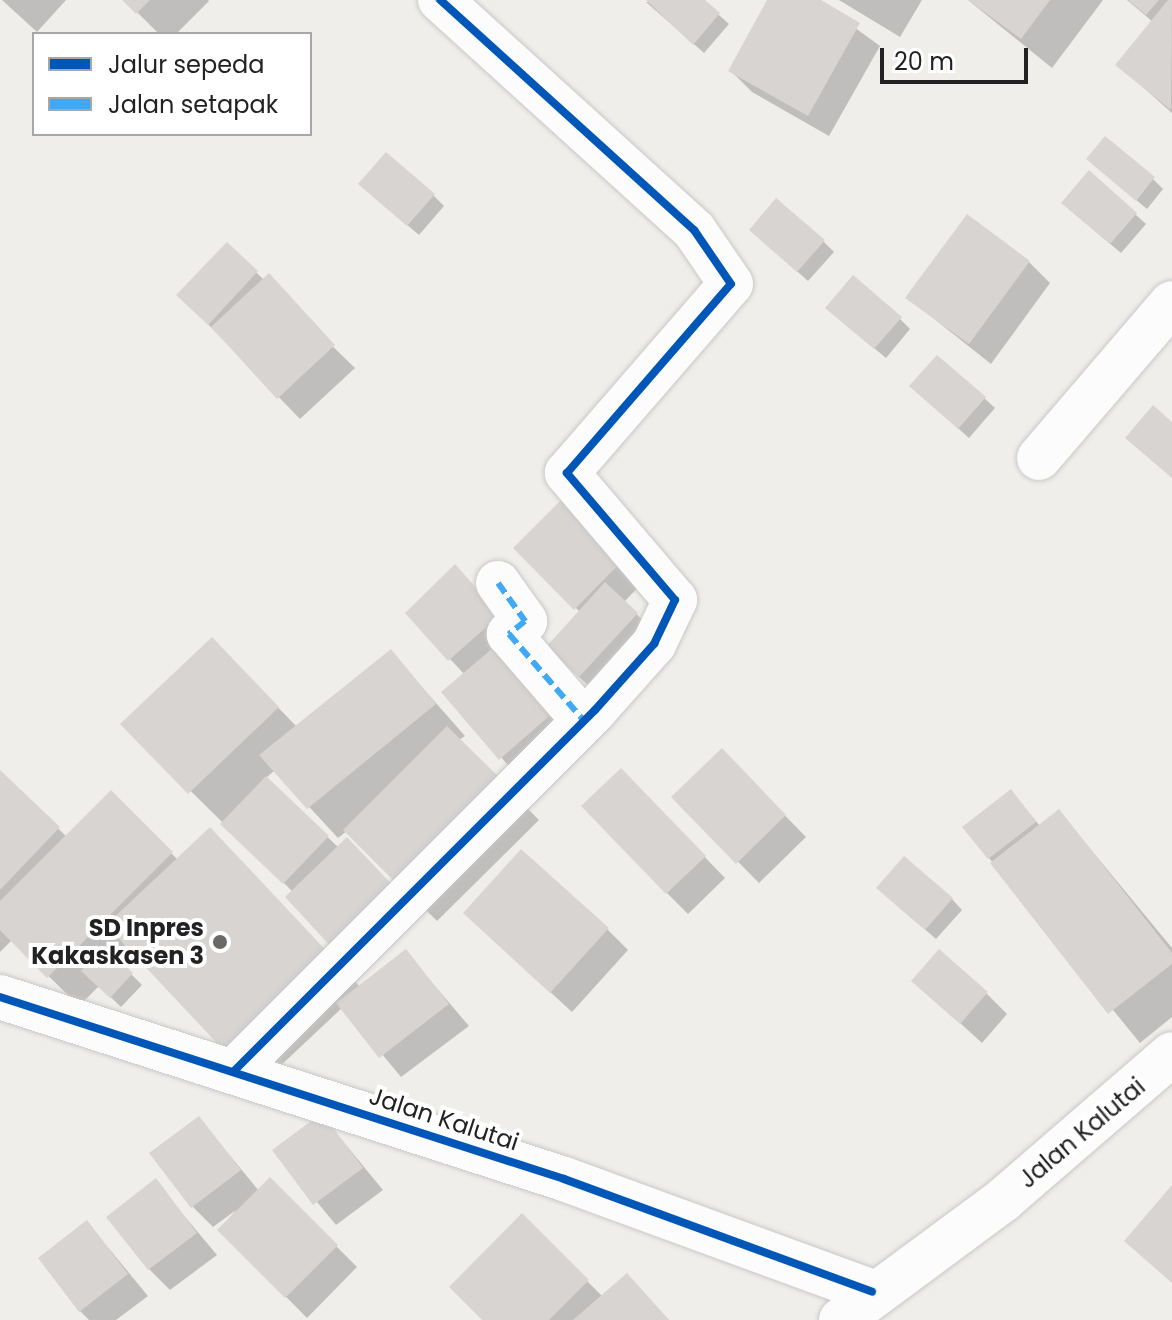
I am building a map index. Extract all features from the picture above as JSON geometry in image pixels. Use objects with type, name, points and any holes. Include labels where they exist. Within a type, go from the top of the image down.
[{"type":"street","points":[[234,1071],[584,721],[654,644],[675,600],[567,473],[731,284],[694,230],[440,0]]},
{"type":"street","points":[[1039,458],[1172,303]]},
{"type":"street","points":[[498,583],[525,621],[509,634],[584,721]]},
{"type":"street","name":"Jalan Kalutai","points":[[0,997],[564,1179],[856,1306],[1003,1200],[1172,1054]]},
{"type":"building","points":[[122,0],[150,0],[136,14]]},
{"type":"building","points":[[646,0],[705,0],[720,13],[693,45]]},
{"type":"building","points":[[767,0],[821,0],[860,23],[808,116],[728,71]]},
{"type":"building","points":[[968,0],[1050,0],[1021,39]]},
{"type":"building","points":[[1128,0],[1159,0],[1146,15]]},
{"type":"building","points":[[1168,0],[1172,0],[1171,110],[1115,65]]},
{"type":"building","points":[[1105,136],[1155,177],[1136,201],[1086,159]]},
{"type":"building","points":[[386,152],[435,194],[407,226],[358,184]]},
{"type":"building","points":[[1089,170],[1137,213],[1110,244],[1061,203]]},
{"type":"building","points":[[776,198],[825,240],[797,272],[749,230]]},
{"type":"building","points":[[967,214],[1030,261],[969,344],[905,298]]},
{"type":"building","points":[[227,242],[258,271],[208,325],[176,295]]},
{"type":"building","points":[[269,273],[335,345],[277,399],[211,327]]},
{"type":"building","points":[[853,275],[902,317],[874,349],[825,308]]},
{"type":"building","points":[[937,355],[986,397],[958,429],[909,386]]},
{"type":"building","points":[[1153,405],[1172,422],[1172,478],[1125,438]]},
{"type":"building","points":[[570,491],[631,552],[574,610],[513,548]]},
{"type":"building","points":[[455,564],[500,615],[448,661],[405,613]]},
{"type":"building","points":[[605,582],[638,613],[579,677],[546,647]]},
{"type":"building","points":[[212,637],[279,707],[188,794],[120,724]]},
{"type":"building","points":[[500,642],[556,710],[499,760],[441,692]]},
{"type":"building","points":[[391,649],[436,704],[307,809],[259,755]]},
{"type":"building","points":[[447,726],[510,788],[406,893],[343,830]]},
{"type":"building","points":[[722,748],[786,815],[736,864],[671,797]]},
{"type":"building","points":[[621,768],[706,856],[666,894],[581,806]]},
{"type":"building","points":[[0,770],[60,827],[0,890]]},
{"type":"building","points":[[266,776],[329,836],[283,884],[220,824]]},
{"type":"building","points":[[1011,789],[1036,822],[988,859],[962,827]]},
{"type":"building","points":[[111,790],[173,852],[47,978],[0,930],[0,901]]},
{"type":"building","points":[[1059,809],[1172,953],[1172,964],[1108,1014],[990,863]]},
{"type":"building","name":"SD Inpres Kakaskasen 3","points":[[210,827],[333,958],[229,1056],[106,925]]},
{"type":"building","points":[[347,837],[398,891],[335,951],[285,897]]},
{"type":"building","points":[[521,849],[609,928],[550,993],[463,913]]},
{"type":"building","points":[[904,856],[953,898],[925,930],[876,888]]},
{"type":"building","points":[[105,946],[133,973],[110,998],[81,971]]},
{"type":"building","points":[[406,949],[449,1004],[379,1058],[336,1003]]},
{"type":"building","points":[[939,949],[988,992],[960,1024],[911,981]]},
{"type":"building","points":[[322,1113],[363,1168],[313,1205],[272,1150]]},
{"type":"building","points":[[199,1116],[241,1170],[191,1208],[149,1153]]},
{"type":"building","points":[[270,1177],[338,1245],[285,1298],[217,1230]]},
{"type":"building","points":[[156,1178],[197,1233],[148,1270],[106,1217]]},
{"type":"building","points":[[1172,1185],[1172,1283],[1124,1241]]},
{"type":"building","points":[[522,1213],[589,1280],[549,1320],[482,1320],[449,1287]]},
{"type":"building","points":[[87,1220],[128,1274],[79,1312],[38,1258]]},
{"type":"building","points":[[627,1273],[669,1320],[573,1320]]},
{"type":"marked path","points":[[498,583],[525,621],[509,634],[584,721]]},
{"type":"cycle path","points":[[234,1071],[595,710],[654,644],[675,600],[567,473],[731,284],[694,230],[440,0]]},
{"type":"cycle path","points":[[0,997],[564,1179],[872,1292]]},
{"type":"place","name":"SD Inpres Kakaskasen 3","points":[[220,942]]}]
